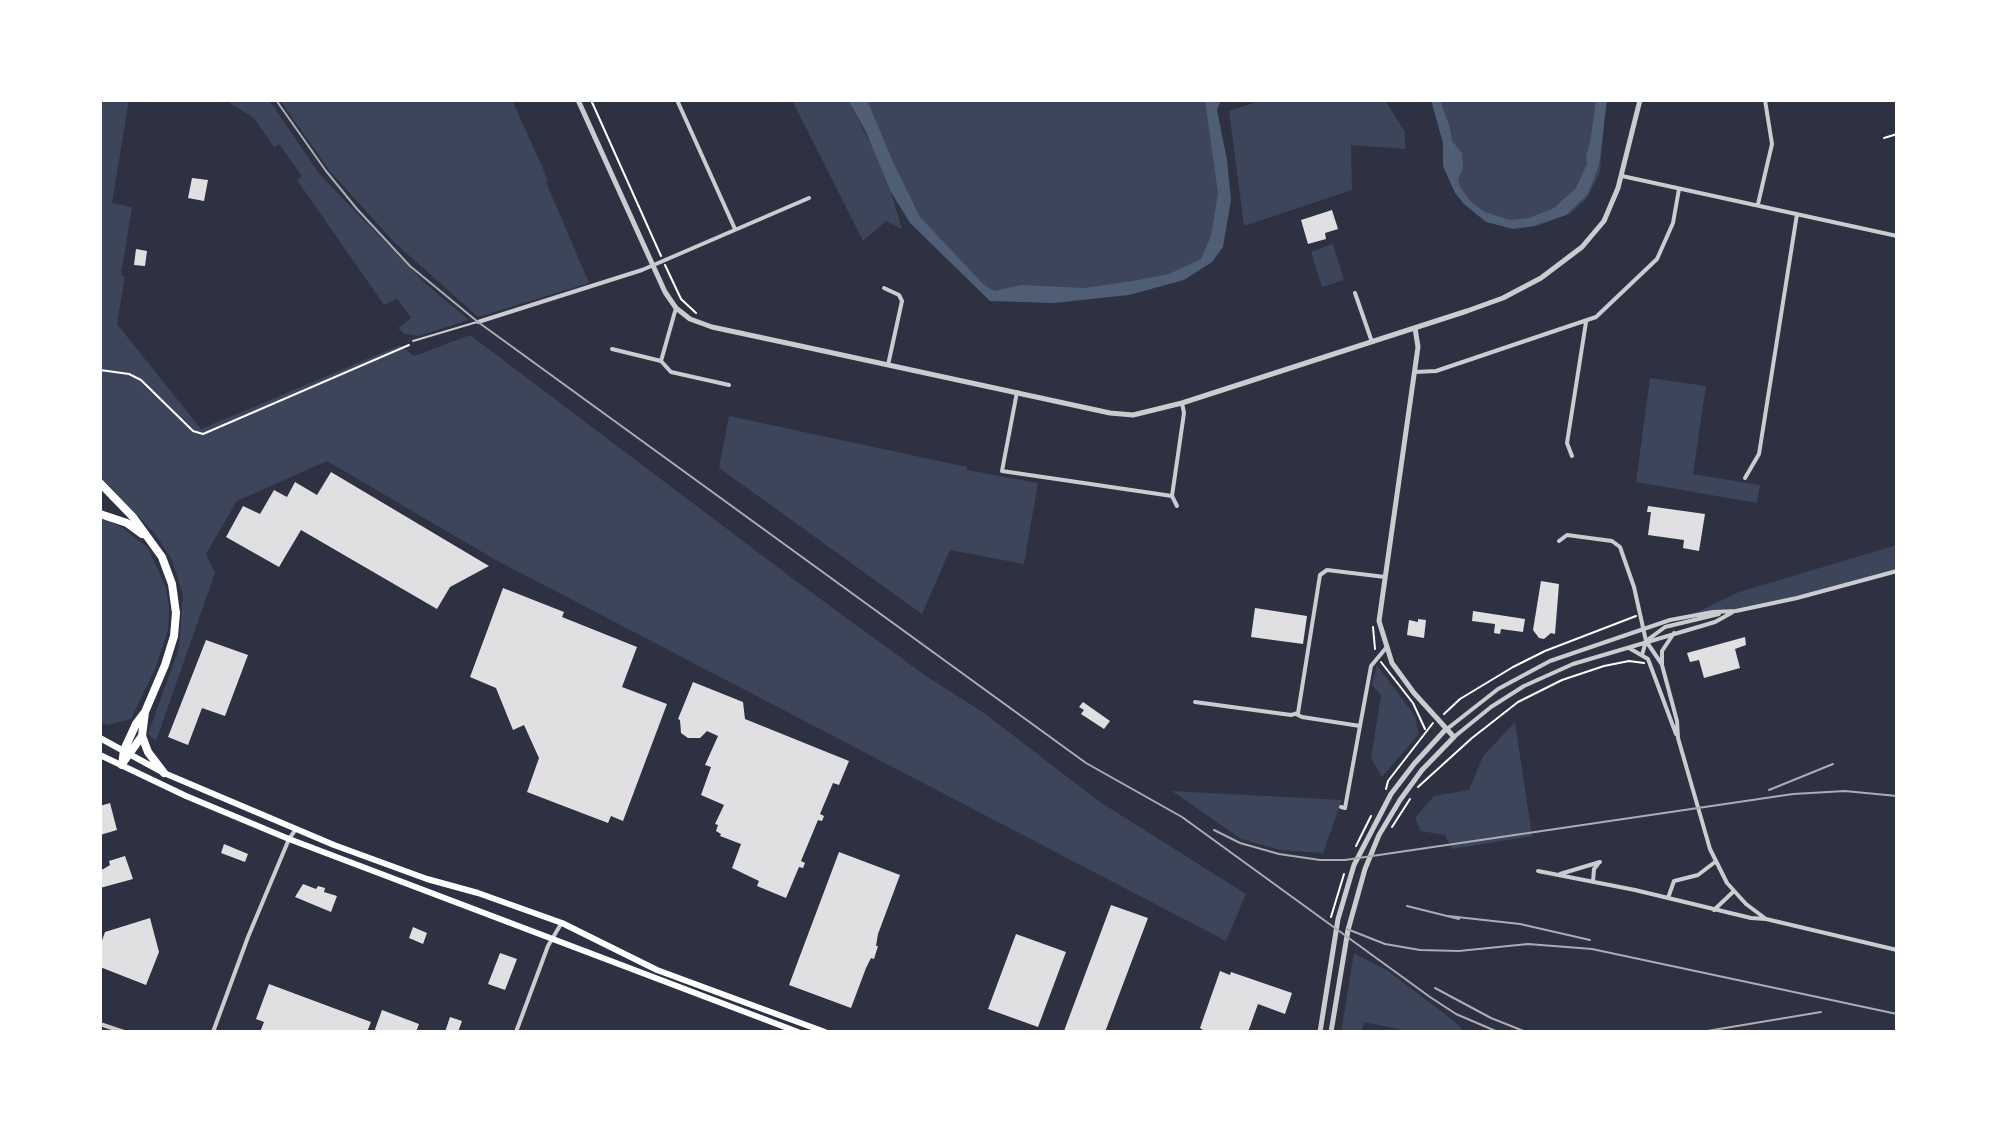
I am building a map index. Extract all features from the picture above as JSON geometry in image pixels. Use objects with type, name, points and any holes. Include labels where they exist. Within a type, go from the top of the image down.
[{"type":"highway","points":[[100,483],[133,517],[155,547],[172,584],[175,625],[171,650],[145,712],[136,724],[122,765]]},
{"type":"highway","points":[[100,514],[127,523],[155,547]]},
{"type":"highway","points":[[145,712],[142,736],[148,752],[164,773]]},
{"type":"highway","points":[[128,752],[142,736]]},
{"type":"main road","points":[[100,738],[164,773],[296,829],[404,871],[562,923],[657,970],[825,1032]]},
{"type":"main road","points":[[100,755],[199,802],[289,839],[798,1032]]},
{"type":"street","points":[[578,100],[652,266],[676,308],[690,319],[712,327],[1122,415],[1156,411],[1415,328],[1503,298],[1541,278],[1568,259],[1604,221],[1621,176],[1640,100]]},
{"type":"street","points":[[677,100],[735,230]]},
{"type":"street","points":[[1758,204],[1772,144],[1765,100]]},
{"type":"street","points":[[1621,176],[1897,236]]},
{"type":"street","points":[[1415,372],[1436,371],[1596,317],[1657,259],[1673,223],[1679,189]]},
{"type":"street","points":[[478,322],[652,266],[809,198]]},
{"type":"street","points":[[1745,478],[1759,454],[1797,214]]},
{"type":"street","points":[[884,288],[899,295],[902,301],[888,365]]},
{"type":"street","points":[[1355,293],[1372,342]]},
{"type":"street","points":[[661,361],[676,308]]},
{"type":"street","points":[[1572,456],[1567,443],[1586,322]]},
{"type":"street","points":[[1415,328],[1418,347],[1415,372],[1379,621],[1386,648],[1400,675],[1454,737]]},
{"type":"street","points":[[612,349],[661,361],[671,372],[729,385]]},
{"type":"street","points":[[1017,392],[1002,471],[1172,496]]},
{"type":"street","points":[[1177,506],[1172,496],[1184,413],[1182,403]]},
{"type":"street","points":[[1897,471],[1897,496]]},
{"type":"street","points":[[1559,541],[1567,535],[1612,541],[1620,547],[1644,628],[1646,641],[1642,655]]},
{"type":"street","points":[[1296,714],[1300,710],[1320,575],[1327,570],[1385,577]]},
{"type":"street","points":[[1646,641],[1665,627],[1804,596],[1897,571]]},
{"type":"street","points":[[1320,1032],[1332,950],[1345,891],[1367,836],[1401,780],[1446,729],[1478,703],[1550,661],[1691,615],[1736,611]]},
{"type":"street","points":[[1331,1032],[1343,953],[1358,886],[1379,835],[1422,770],[1454,737],[1491,707],[1524,686],[1573,664],[1715,622],[1736,611]]},
{"type":"street","points":[[1674,633],[1662,651],[1662,665],[1677,721],[1678,738]]},
{"type":"street","points":[[1646,641],[1662,665]]},
{"type":"street","points":[[1627,647],[1649,661],[1678,738],[1715,862],[1734,891],[1766,919]]},
{"type":"street","points":[[1341,807],[1345,808],[1371,666],[1386,648]]},
{"type":"street","points":[[1195,702],[1296,714],[1360,726]]},
{"type":"street","points":[[213,1032],[289,839],[296,829]]},
{"type":"street","points":[[1558,875],[1600,862],[1594,869],[1593,882]]},
{"type":"street","points":[[1668,898],[1674,881],[1698,875],[1715,862]]},
{"type":"street","points":[[1538,871],[1897,950]]},
{"type":"street","points":[[1714,910],[1734,891]]},
{"type":"street","points":[[516,1032],[551,939],[562,923]]},
{"type":"street","points":[[100,1024],[124,1032]]},
{"type":"lane","points":[[413,341],[478,322]]},
{"type":"path","points":[[591,100],[681,299],[695,313]]},
{"type":"path","points":[[1884,138],[1897,134]]},
{"type":"path","points":[[100,370],[129,374],[141,380],[193,431],[203,434],[334,380],[407,347],[413,341]]},
{"type":"path","points":[[1460,699],[1545,651],[1641,614]]},
{"type":"path","points":[[1391,829],[1415,791],[1472,738],[1518,702],[1562,680],[1604,666],[1649,661]]},
{"type":"path","points":[[1421,738],[1426,730]]},
{"type":"shaded area","points":[[100,100],[129,100],[112,203],[132,207],[117,324],[201,429],[400,345],[414,356],[470,335],[800,584],[926,676],[984,713],[1100,802],[1246,894],[1226,941],[494,559],[327,461],[237,501],[206,554],[215,573],[156,741],[148,734],[179,648],[183,595],[172,560],[155,534],[100,476]]},
{"type":"shaded area","points":[[225,100],[269,100],[320,175],[427,285],[469,320],[418,336],[405,334],[398,328],[411,318],[397,299],[384,305],[297,180],[302,176],[279,144],[274,147],[254,118]]},
{"type":"shaded area","points":[[280,100],[512,100],[589,283],[478,317],[393,241],[329,170]]},
{"type":"shaded area","points":[[792,100],[848,100],[873,148],[902,229],[886,221],[863,241]]},
{"type":"shaded area","points":[[848,100],[867,100],[920,217],[983,284],[994,291],[1021,285],[1084,288],[1133,281],[1169,274],[1201,259],[1211,236],[1218,193],[1205,100],[1221,100],[1217,110],[1231,200],[1223,247],[1212,262],[1184,280],[1129,295],[1054,303],[990,301],[910,223],[891,192],[866,132]]},
{"type":"shaded area","points":[[856,100],[1217,100],[1213,106],[1229,199],[1203,261],[1173,277],[1113,291],[995,295],[984,289],[912,219]]},
{"type":"shaded area","points":[[1263,100],[1385,100],[1405,132],[1405,149],[1351,145],[1352,190],[1244,226],[1229,111]]},
{"type":"shaded area","points":[[1431,100],[1440,100],[1452,141],[1462,153],[1463,169],[1458,179],[1460,187],[1471,202],[1485,212],[1510,220],[1529,218],[1554,208],[1576,188],[1587,164],[1596,100],[1607,100],[1599,165],[1588,194],[1566,215],[1533,226],[1513,229],[1486,222],[1455,193],[1443,166],[1443,143]]},
{"type":"shaded area","points":[[1432,100],[1606,100],[1600,172],[1587,198],[1570,214],[1537,226],[1514,229],[1462,201]]},
{"type":"shaded area","points":[[1333,244],[1344,280],[1322,287],[1311,252]]},
{"type":"shaded area","points":[[1650,378],[1706,386],[1693,474],[1760,485],[1757,503],[1636,482]]},
{"type":"shaded area","points":[[729,416],[1038,483],[1024,564],[950,550],[922,614],[719,468]]},
{"type":"shaded area","points":[[100,520],[108,520],[123,528],[148,548],[166,587],[169,607],[168,630],[155,669],[131,719],[108,725],[100,723]]},
{"type":"shaded area","points":[[1897,545],[1897,570],[1736,611],[1691,615],[1739,592]]},
{"type":"shaded area","points":[[1377,665],[1415,716],[1419,734],[1382,777],[1371,758],[1381,695],[1372,685]]},
{"type":"shaded area","points":[[1515,722],[1532,836],[1452,849],[1445,835],[1421,831],[1415,818],[1434,796],[1469,790],[1483,756]]},
{"type":"shaded area","points":[[1172,791],[1342,800],[1323,853],[1280,850],[1241,839]]},
{"type":"shaded area","points":[[1354,953],[1388,971],[1464,1032],[1413,1032],[1364,1022],[1361,1032],[1341,1032]]},
{"type":"building","points":[[192,178],[208,180],[204,201],[188,198]]},
{"type":"building","points":[[1332,210],[1338,229],[1325,233],[1326,239],[1308,244],[1301,220]]},
{"type":"building","points":[[136,249],[147,251],[145,266],[134,265]]},
{"type":"building","points":[[331,472],[489,566],[450,587],[437,609],[301,530],[279,567],[226,537],[243,506],[260,514],[274,490],[287,497],[295,482],[317,495]]},
{"type":"building","points":[[1648,506],[1705,514],[1699,551],[1683,548],[1684,540],[1648,535],[1651,512],[1647,512]]},
{"type":"building","points":[[1541,581],[1559,584],[1555,634],[1551,633],[1544,639],[1533,630]]},
{"type":"building","points":[[503,588],[564,612],[562,617],[637,647],[622,687],[667,704],[623,821],[611,816],[608,823],[527,792],[539,758],[524,725],[513,730],[496,688],[470,677]]},
{"type":"building","points":[[1255,608],[1307,616],[1303,644],[1251,637]]},
{"type":"building","points":[[1473,611],[1525,619],[1523,632],[1501,629],[1500,634],[1494,633],[1495,624],[1472,621]]},
{"type":"building","points":[[1418,619],[1426,620],[1424,638],[1407,635],[1409,620],[1418,622]]},
{"type":"building","points":[[1745,637],[1746,645],[1735,649],[1740,668],[1704,678],[1699,660],[1690,662],[1687,653]]},
{"type":"building","points":[[206,640],[248,655],[225,716],[202,708],[188,745],[168,737]]},
{"type":"building","points":[[693,682],[743,702],[745,719],[849,761],[839,785],[833,783],[820,814],[824,816],[822,821],[818,820],[801,861],[805,863],[803,868],[799,867],[786,898],[757,886],[759,881],[732,868],[741,844],[720,836],[716,831],[718,825],[715,824],[724,805],[701,795],[711,767],[705,765],[718,736],[707,731],[700,738],[688,738],[681,733],[678,719]]},
{"type":"building","points":[[1083,702],[1110,721],[1104,729],[1081,714],[1084,710],[1079,707]]},
{"type":"building","points":[[110,803],[117,830],[100,835],[100,806]]},
{"type":"building","points":[[224,844],[248,854],[245,862],[221,853]]},
{"type":"building","points":[[839,852],[900,875],[878,934],[874,959],[871,958],[866,968],[851,1008],[789,985]]},
{"type":"building","points":[[125,856],[133,879],[100,888],[100,871],[110,865],[109,861]]},
{"type":"building","points":[[303,884],[316,889],[318,886],[325,888],[324,892],[337,896],[331,912],[295,897]]},
{"type":"building","points":[[1111,905],[1148,918],[1105,1032],[1066,1032],[1064,1031]]},
{"type":"building","points":[[150,918],[159,952],[146,985],[100,967],[100,946],[105,932]]},
{"type":"building","points":[[413,927],[427,933],[423,944],[409,938]]},
{"type":"building","points":[[1016,934],[1066,952],[1038,1027],[988,1009]]},
{"type":"building","points":[[500,953],[517,959],[505,990],[488,984]]},
{"type":"building","points":[[1220,971],[1292,993],[1285,1014],[1258,1004],[1248,1032],[1202,1032],[1200,1028]]},
{"type":"building","points":[[269,984],[371,1022],[367,1032],[260,1032],[264,1022],[256,1019]]},
{"type":"building","points":[[382,1010],[419,1024],[416,1032],[374,1032]]},
{"type":"building","points":[[450,1017],[462,1021],[458,1032],[445,1032]]},
{"type":"railway","points":[[276,100],[357,209],[410,266],[478,322],[1086,763],[1182,817],[1456,1014],[1498,1032]]},
{"type":"railway","points":[[1769,790],[1833,764]]},
{"type":"railway","points":[[1214,830],[1240,843],[1279,854],[1345,860],[1793,794],[1845,791],[1897,796]]},
{"type":"railway","points":[[1407,906],[1459,919]]},
{"type":"railway","points":[[1448,916],[1520,924],[1590,940]]},
{"type":"railway","points":[[1347,929],[1385,944],[1420,950],[1459,951],[1528,944],[1592,949],[1897,1014]]},
{"type":"railway","points":[[1435,988],[1491,1018],[1526,1032]]},
{"type":"railway","points":[[1701,1032],[1821,1012]]}]
